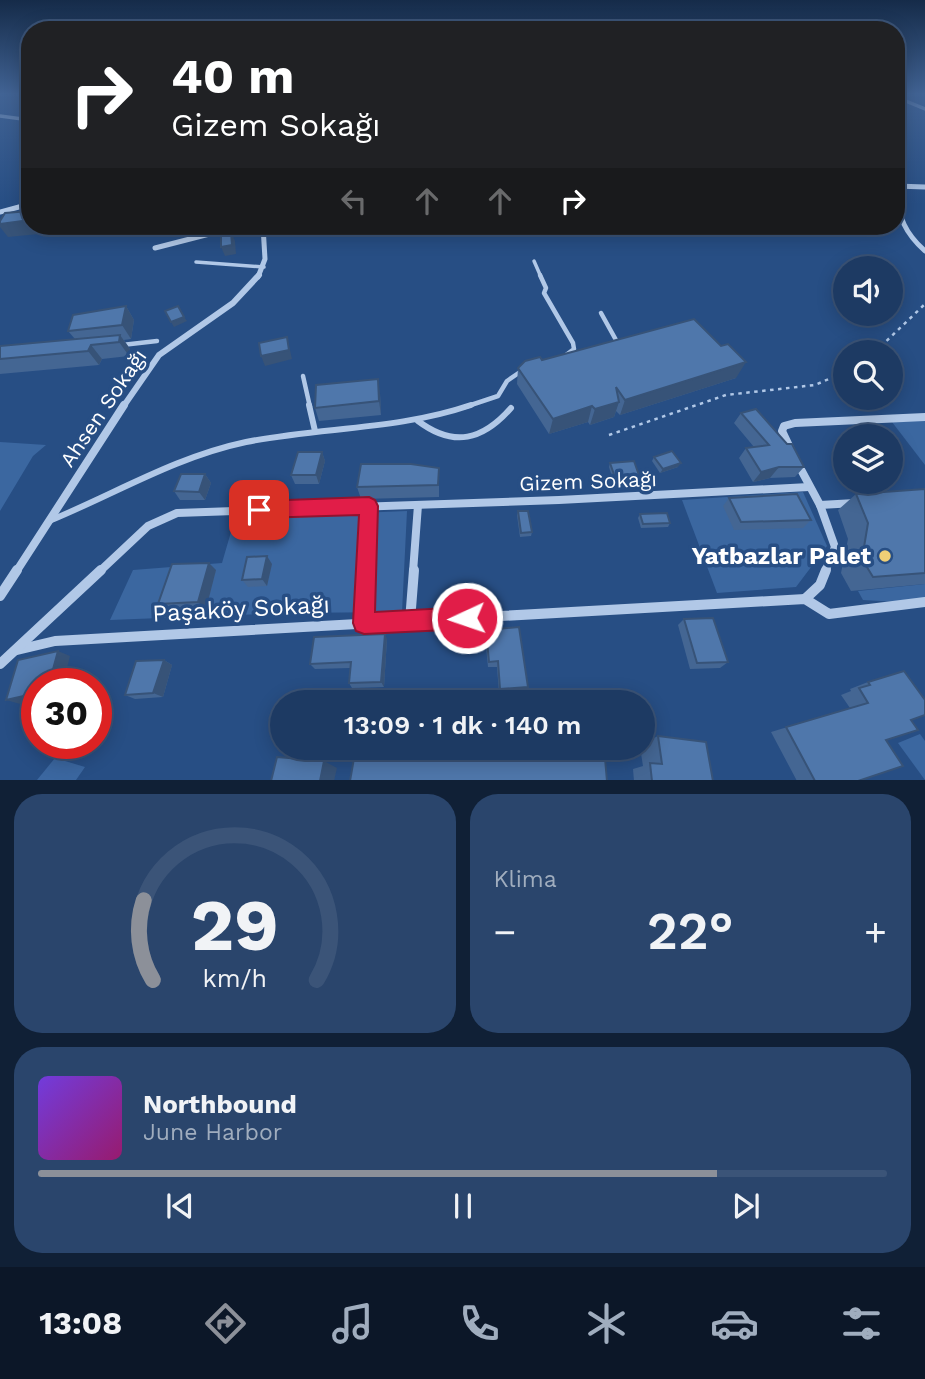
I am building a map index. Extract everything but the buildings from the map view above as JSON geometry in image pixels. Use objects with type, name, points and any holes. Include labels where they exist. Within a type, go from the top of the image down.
[{"type":"street","points":[[905,186],[925,187]]},
{"type":"street","points":[[0,212],[21,206]]},
{"type":"street","points":[[905,228],[925,251]]},
{"type":"street","points":[[155,248],[206,235]]},
{"type":"street","points":[[264,235],[264,267]]},
{"type":"street","name":"Ahsen Sokağı","points":[[0,596],[149,366],[163,352],[233,303],[260,278],[264,267]]},
{"type":"street","points":[[804,599],[820,585],[835,547],[820,505],[782,431],[784,426],[925,417]]},
{"type":"street","name":"Gizem Sokağı","points":[[0,664],[156,521],[177,513],[809,487]]},
{"type":"street","points":[[820,505],[860,502]]},
{"type":"street","points":[[410,621],[418,505]]},
{"type":"street","points":[[364,623],[369,506]]},
{"type":"street","name":"Paşaköy Sokağı","points":[[17,650],[55,641],[804,599],[829,614],[925,602]]},
{"type":"lane","points":[[534,261],[545,288],[544,293],[574,349]]},
{"type":"lane","points":[[196,262],[264,267]]},
{"type":"lane","points":[[601,313],[616,340],[614,346],[609,348]]},
{"type":"lane","points":[[117,345],[157,341]]},
{"type":"lane","points":[[557,358],[574,349],[587,349]]},
{"type":"lane","points":[[49,521],[83,508],[188,457],[223,447],[315,431],[418,421],[498,396],[507,381],[519,371],[531,367]]},
{"type":"lane","points":[[303,376],[315,431]]},
{"type":"lane","points":[[418,421],[431,433],[444,438],[458,437],[489,431],[499,424],[511,408]]},
{"type":"path","points":[[888,340],[925,304]]},
{"type":"path","points":[[609,435],[726,395],[815,385],[833,377]]},
{"type":"shaded area","points":[[925,420],[925,465],[903,436],[903,424],[892,422]]},
{"type":"shaded area","points":[[0,442],[46,445],[33,456],[0,511]]},
{"type":"shaded area","points":[[803,492],[827,546],[796,587],[717,593],[682,500]]},
{"type":"shaded area","points":[[407,511],[402,612],[284,613],[110,620],[133,570],[222,563],[235,518]]},
{"type":"shaded area","points":[[925,584],[925,600],[863,600],[858,591]]},
{"type":"shaded area","points":[[920,734],[925,741],[925,780],[898,743]]},
{"type":"shaded area","points":[[54,759],[85,767],[76,780],[37,780]]},
{"type":"place","name":"Yatbazlar Palet","points":[[885,556]]},
{"type":"route","points":[[259,510],[369,506],[364,623],[467,618]]}]
